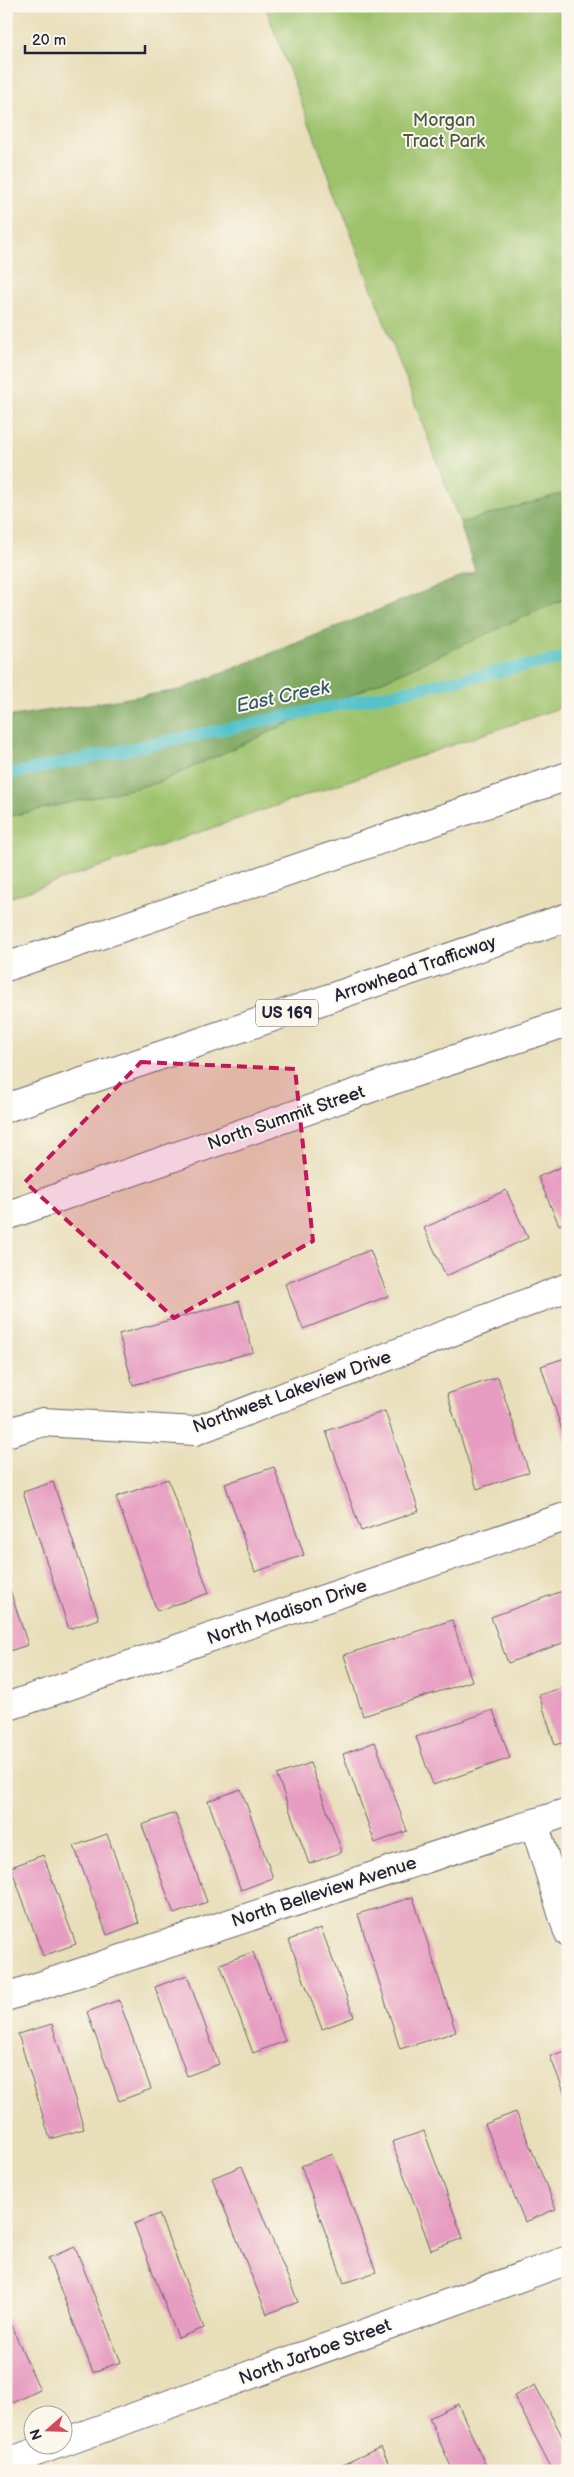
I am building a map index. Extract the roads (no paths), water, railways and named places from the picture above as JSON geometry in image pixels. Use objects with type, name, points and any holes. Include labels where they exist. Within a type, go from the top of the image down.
[{"type":"main road","points":[[6,967],[568,776]]},
{"type":"main road","name":"Arrowhead Trafficway","points":[[6,1108],[568,917]]},
{"type":"main road","name":"North Summit Street","points":[[6,1216],[425,1069],[568,1022]]},
{"type":"main road","name":"Northwest Lakeview Drive","points":[[6,1433],[43,1422],[195,1431],[568,1287]]},
{"type":"main road","name":"North Madison Drive","points":[[6,1707],[568,1516]]},
{"type":"main road","name":"North Belleview Avenue","points":[[6,1996],[568,1812]]},
{"type":"main road","points":[[534,1823],[568,1932]]},
{"type":"main road","name":"North Jarboe Street","points":[[72,2439],[568,2260]]},
{"type":"main road","points":[[6,2463],[31,2454]]},
{"type":"waterway","name":"East Creek","points":[[6,775],[568,657]]},
{"type":"park label","name":"Morgan Tract Park","points":[[444,130]]}]
